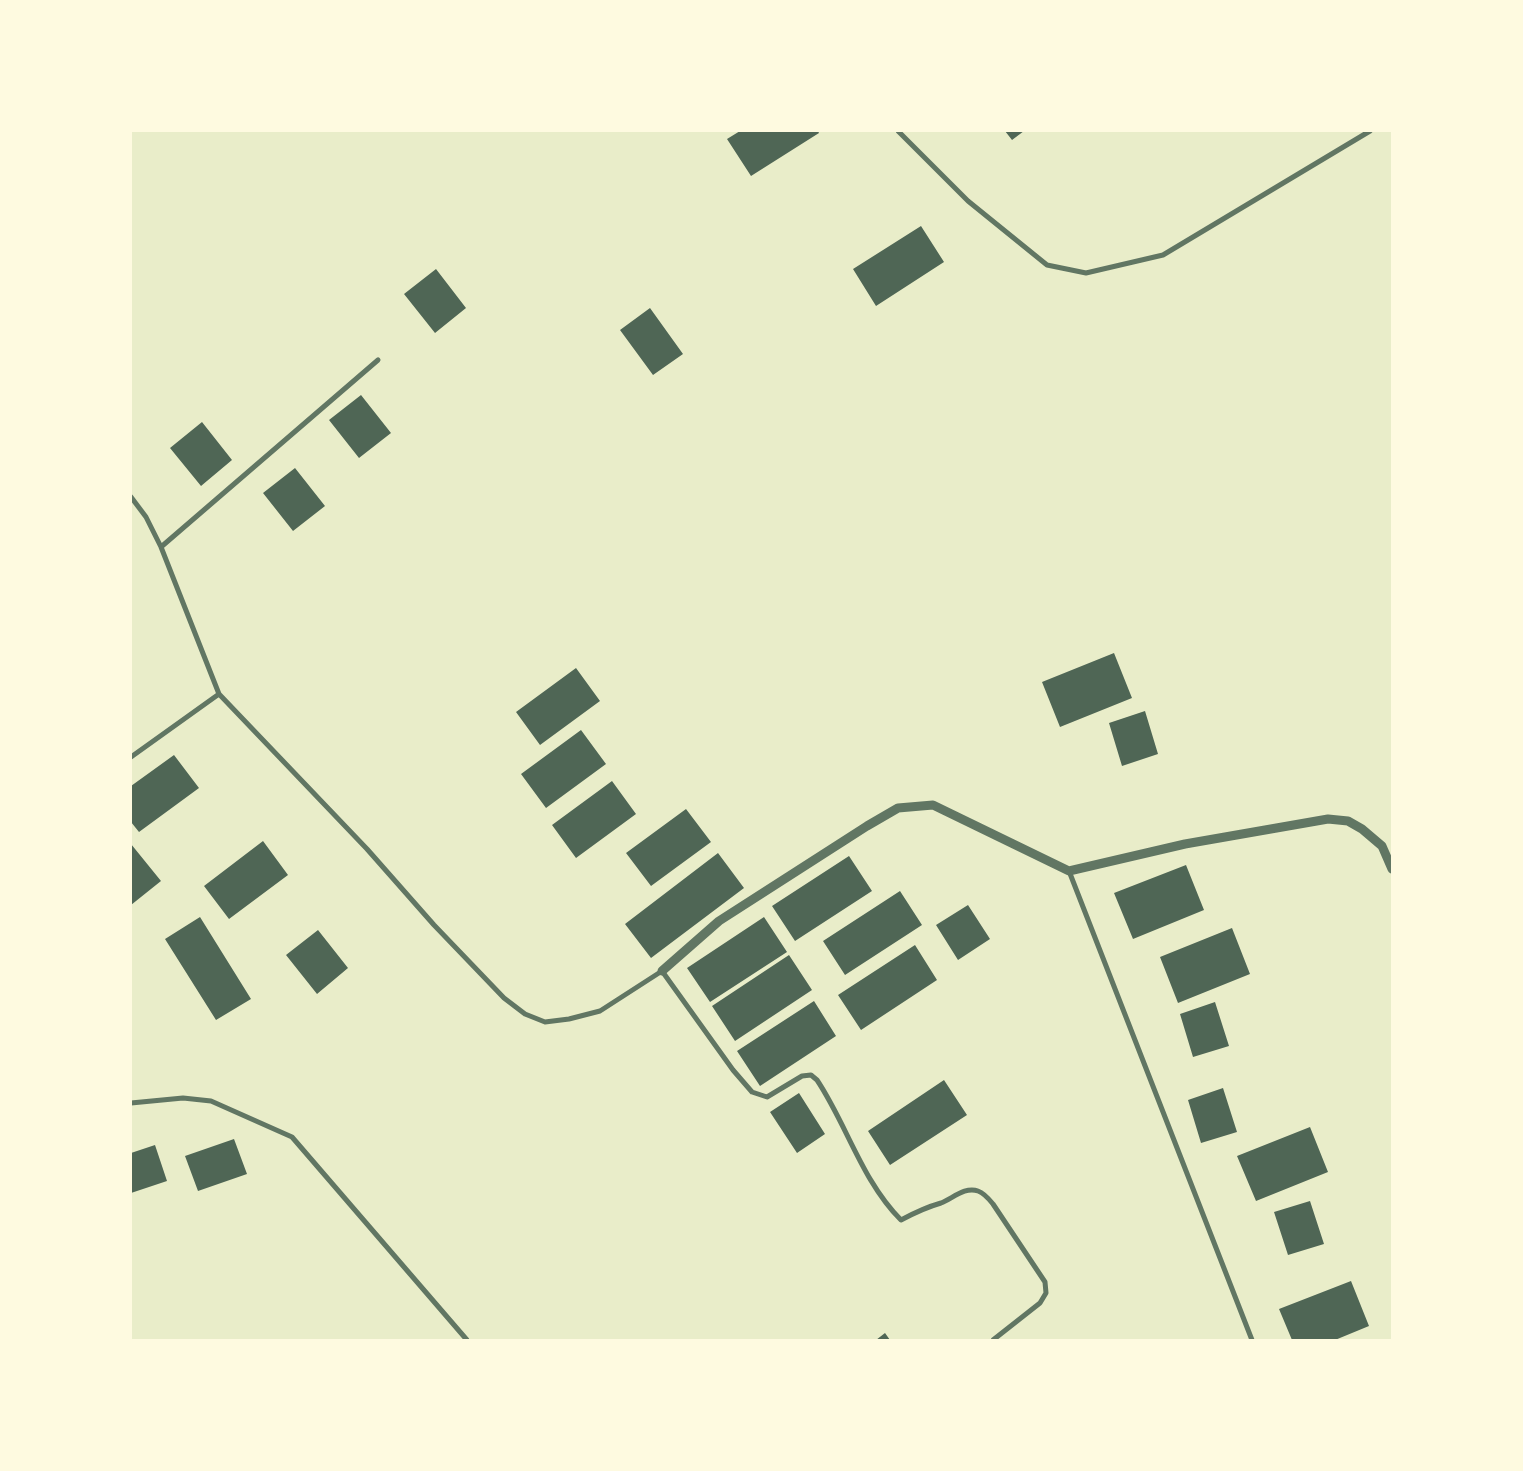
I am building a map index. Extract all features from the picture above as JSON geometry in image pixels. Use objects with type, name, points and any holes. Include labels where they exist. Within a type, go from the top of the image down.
[{"type":"street","points":[[898,131],[968,201],[1047,265],[1086,273],[1163,255],[1370,131]]},
{"type":"street","points":[[161,547],[378,360]]},
{"type":"street","points":[[131,497],[146,517],[161,547],[219,694],[368,849],[434,925],[491,985],[525,1014],[545,1022],[569,1019],[600,1011],[662,971],[719,921],[898,808],[933,805],[1069,872],[1185,844],[1328,819],[1348,821],[1362,829],[1382,846],[1392,869]]},
{"type":"street","points":[[131,757],[219,694]]},
{"type":"street","points":[[1069,872],[1252,1340]]},
{"type":"street","points":[[662,971],[733,1070],[752,1092],[767,1097],[802,1076],[811,1075],[817,1080],[869,1178],[890,1209],[901,1220],[932,1204],[941,1203],[966,1191],[977,1190],[987,1196],[1045,1282],[1046,1293],[1040,1302],[992,1340]]},
{"type":"street","points":[[131,1103],[183,1098],[211,1102],[292,1137],[467,1340]]},
{"type":"building","points":[[740,131],[818,131],[819,133],[751,176],[727,139]]},
{"type":"building","points":[[1005,131],[1024,131],[1012,140]]},
{"type":"building","points":[[921,226],[944,262],[876,306],[853,269]]},
{"type":"building","points":[[436,269],[466,308],[435,333],[404,294]]},
{"type":"building","points":[[650,308],[683,354],[653,375],[620,330]]},
{"type":"building","points":[[361,395],[391,433],[359,458],[329,420]]},
{"type":"building","points":[[202,422],[232,460],[201,486],[170,448]]},
{"type":"building","points":[[295,468],[325,506],[293,531],[263,493]]},
{"type":"building","points":[[1114,653],[1132,698],[1060,727],[1042,682]]},
{"type":"building","points":[[576,668],[600,701],[540,745],[516,712]]},
{"type":"building","points":[[1145,711],[1158,754],[1122,766],[1109,723]]},
{"type":"building","points":[[581,730],[606,764],[546,808],[521,774]]},
{"type":"building","points":[[174,755],[199,788],[139,832],[131,822],[131,786]]},
{"type":"building","points":[[612,781],[636,814],[576,858],[552,825]]},
{"type":"building","points":[[686,809],[711,842],[651,886],[626,853]]},
{"type":"building","points":[[263,841],[288,875],[229,919],[204,886]]},
{"type":"building","points":[[131,844],[161,881],[131,905]]},
{"type":"building","points":[[718,853],[744,888],[651,958],[625,924]]},
{"type":"building","points":[[849,856],[872,891],[795,941],[772,906]]},
{"type":"building","points":[[1186,865],[1204,910],[1133,939],[1114,893]]},
{"type":"building","points":[[900,891],[922,925],[845,975],[823,941]]},
{"type":"building","points":[[968,905],[990,939],[958,960],[936,925]]},
{"type":"building","points":[[200,917],[251,999],[216,1020],[165,939]]},
{"type":"building","points":[[764,917],[787,952],[710,1002],[687,968]]},
{"type":"building","points":[[1232,928],[1250,974],[1178,1003],[1160,957]]},
{"type":"building","points":[[318,930],[348,968],[317,994],[286,955]]},
{"type":"building","points":[[915,945],[937,980],[861,1030],[838,995]]},
{"type":"building","points":[[789,955],[812,990],[735,1041],[712,1006]]},
{"type":"building","points":[[814,1001],[836,1036],[760,1086],[737,1051]]},
{"type":"building","points":[[1215,1002],[1229,1046],[1193,1057],[1180,1014]]},
{"type":"building","points":[[944,1080],[967,1115],[890,1165],[868,1131]]},
{"type":"building","points":[[1223,1088],[1237,1132],[1201,1143],[1188,1100]]},
{"type":"building","points":[[799,1093],[825,1134],[797,1153],[770,1112]]},
{"type":"building","points":[[1310,1127],[1328,1172],[1256,1201],[1237,1156]]},
{"type":"building","points":[[234,1139],[247,1174],[198,1191],[185,1156]]},
{"type":"building","points":[[155,1145],[167,1181],[131,1193],[131,1153]]},
{"type":"building","points":[[1310,1201],[1324,1244],[1288,1255],[1274,1212]]},
{"type":"building","points":[[1351,1281],[1369,1326],[1335,1340],[1292,1340],[1279,1309]]},
{"type":"building","points":[[885,1333],[890,1340],[876,1340]]}]
